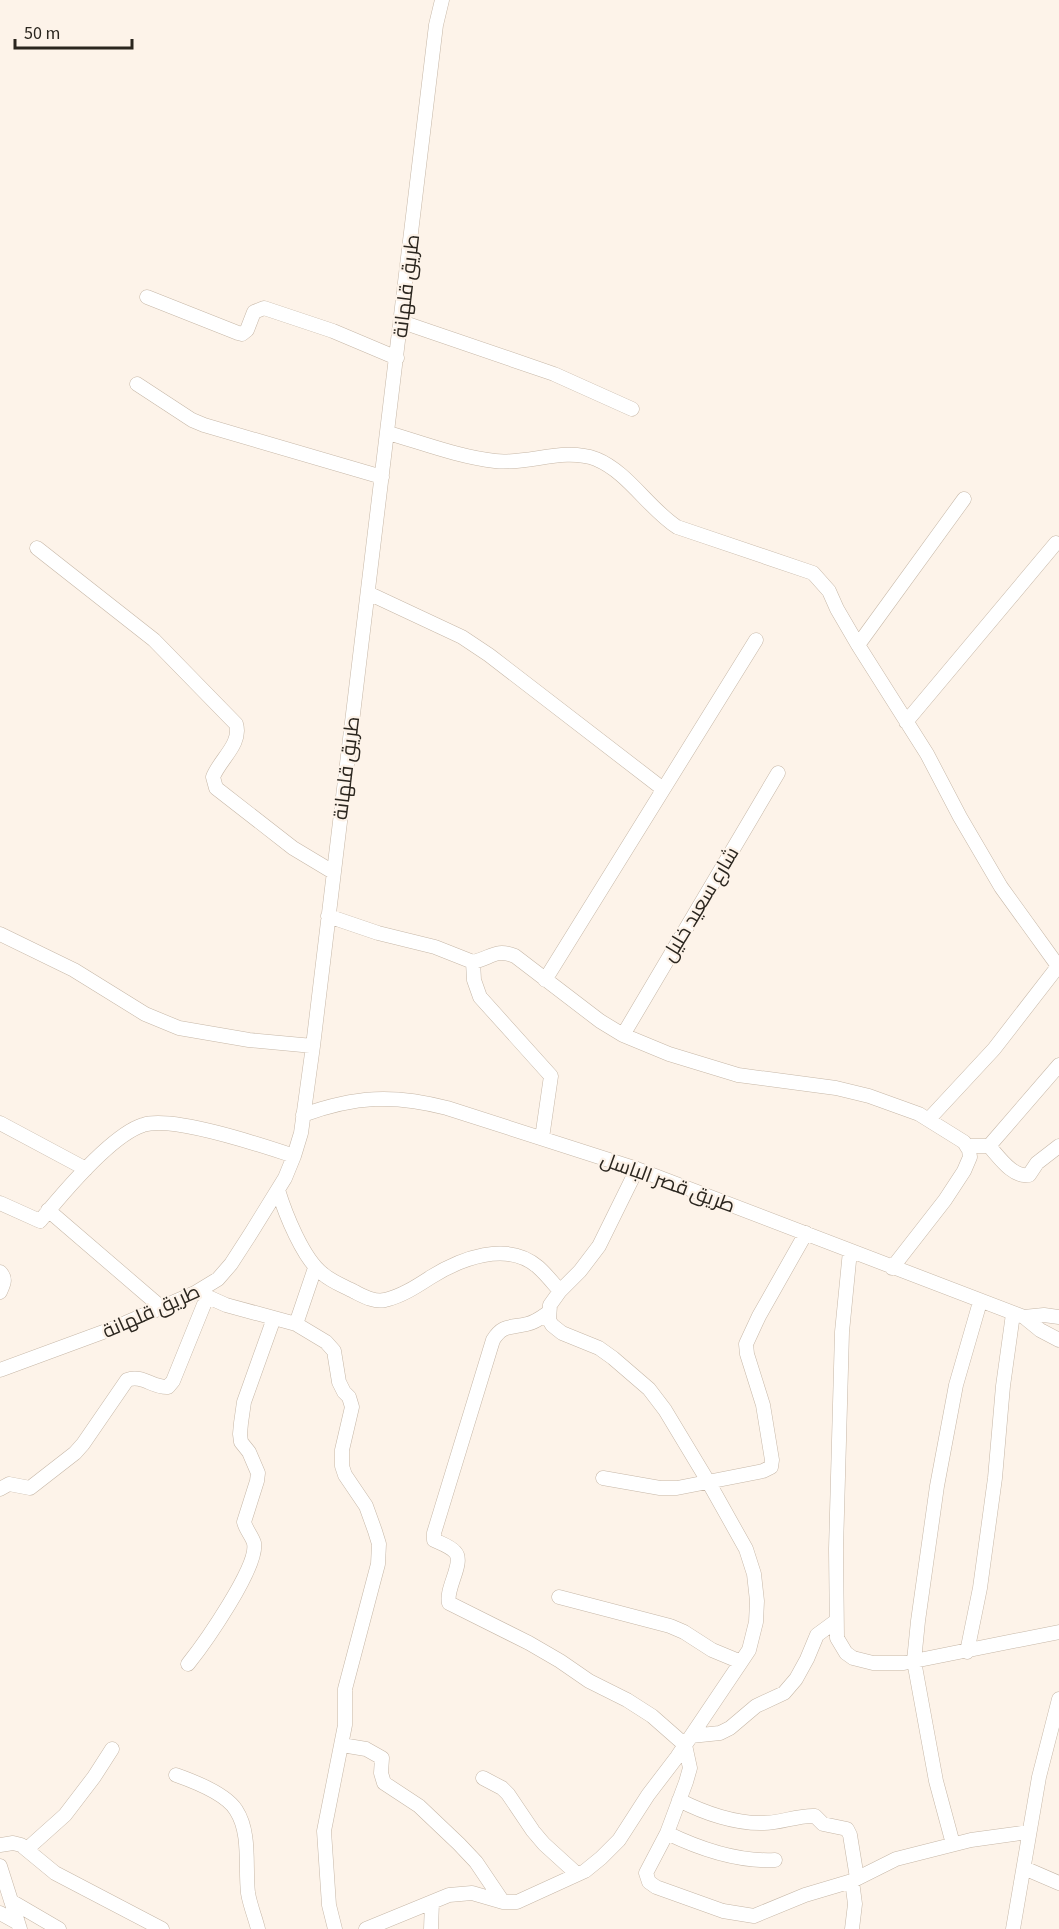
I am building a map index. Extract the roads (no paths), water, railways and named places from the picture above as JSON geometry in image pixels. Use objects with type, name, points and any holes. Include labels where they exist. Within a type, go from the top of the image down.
[{"type":"street","name":"طريق قلهانة","points":[[0,1370],[202,1294],[231,1264],[278,1190],[294,1156],[301,1133],[313,1046],[435,37],[442,0]]},
{"type":"street","points":[[147,297],[242,334],[247,330],[254,312],[264,308],[333,331],[397,358]]},
{"type":"street","points":[[402,322],[554,374],[632,410]]},
{"type":"street","points":[[137,384],[192,420],[204,425],[382,477]]},
{"type":"street","points":[[388,433],[471,457],[497,462],[577,454],[596,459],[609,466],[677,527],[818,577],[829,591],[858,645],[927,754],[1001,887],[1059,966],[994,1050],[929,1119]]},
{"type":"street","points":[[858,645],[964,499]]},
{"type":"street","points":[[906,722],[1056,543]]},
{"type":"street","points":[[37,548],[154,640],[236,724],[238,730],[236,741],[213,777],[216,788],[293,848],[333,872]]},
{"type":"street","points":[[368,593],[462,637],[489,655],[663,789]]},
{"type":"street","points":[[545,980],[756,640]]},
{"type":"street","name":"شارع سعيد خليل","points":[[622,1035],[778,773]]},
{"type":"street","points":[[328,916],[378,933],[435,947],[473,962],[495,953],[507,953],[515,956],[600,1022],[622,1035],[669,1054],[738,1075],[854,1092],[895,1104],[929,1119],[968,1146],[989,1146],[1019,1175],[1026,1176],[1037,1163],[1059,1146]]},
{"type":"street","points":[[0,934],[74,970],[145,1014],[179,1028],[249,1040],[313,1046]]},
{"type":"street","points":[[473,962],[474,980],[480,997],[551,1076],[542,1138]]},
{"type":"street","points":[[989,1146],[1059,1065]]},
{"type":"street","name":"طريق قصر الباسل","points":[[303,1115],[331,1105],[360,1099],[409,1099],[447,1108],[637,1169],[806,1233],[1018,1316],[1059,1340]]},
{"type":"street","points":[[0,1123],[86,1169]]},
{"type":"street","points":[[0,1203],[40,1221],[86,1169],[129,1131],[146,1124],[161,1123],[202,1129],[294,1156]]},
{"type":"street","points":[[892,1268],[964,1172],[970,1157],[968,1146]]},
{"type":"street","points":[[366,1929],[449,1895],[472,1893],[503,1902],[517,1902],[577,1874],[601,1858],[619,1840],[749,1650],[756,1622],[757,1601],[754,1574],[746,1549],[665,1410],[649,1389],[613,1358],[599,1348],[562,1333],[552,1325],[550,1305],[599,1246],[637,1169]]},
{"type":"street","points":[[278,1190],[285,1213],[315,1268],[338,1284],[364,1296],[381,1300],[416,1287],[457,1262],[484,1255],[505,1254],[523,1258],[537,1266],[560,1291]]},
{"type":"street","points":[[48,1210],[162,1308]]},
{"type":"street","points":[[603,1478],[660,1488],[677,1488],[763,1471],[772,1466],[763,1405],[747,1354],[747,1344],[759,1316],[806,1233]]},
{"type":"street","points":[[850,1251],[842,1332],[836,1549],[837,1638],[846,1653],[854,1658],[873,1663],[914,1661],[1059,1632]]},
{"type":"street","points":[[296,1324],[315,1268]]},
{"type":"street","points":[[0,1272],[5,1282],[0,1293]]},
{"type":"street","points":[[0,1488],[9,1484],[30,1488],[75,1453],[127,1380],[135,1378],[168,1387],[173,1381],[202,1294],[226,1305],[296,1324],[326,1342],[334,1351],[339,1382],[349,1397],[352,1407],[342,1450],[342,1466],[345,1475],[366,1506],[379,1544],[378,1564],[345,1689],[345,1725],[324,1831],[329,1905],[335,1929]]},
{"type":"street","points":[[953,1844],[936,1781],[914,1661],[937,1485],[956,1385],[980,1302]]},
{"type":"street","points":[[549,1312],[528,1324],[502,1329],[493,1340],[434,1533],[434,1540],[454,1551],[457,1556],[456,1574],[450,1587],[448,1600],[454,1606],[529,1643],[589,1681],[627,1700],[688,1740],[720,1733],[730,1728],[756,1706],[784,1693],[796,1679],[817,1635],[836,1621]]},
{"type":"street","points":[[967,1652],[980,1588],[995,1478],[1003,1386],[1018,1316]]},
{"type":"street","name":"طريق قصر الباسل","points":[[1018,1316],[1059,1317]]},
{"type":"street","points":[[188,1664],[203,1646],[242,1582],[252,1557],[254,1542],[244,1522],[258,1473],[240,1434],[244,1402],[274,1318]]},
{"type":"street","points":[[559,1598],[670,1626],[712,1650],[741,1662]]},
{"type":"street","points":[[1013,1929],[1039,1777],[1059,1699]]},
{"type":"street","points":[[688,1740],[690,1768],[667,1833],[646,1873],[649,1882],[690,1901],[753,1922],[805,1895],[855,1880],[896,1859],[953,1844],[1029,1832]]},
{"type":"street","points":[[342,1744],[366,1749],[382,1758],[381,1773],[384,1783],[419,1806],[459,1844],[476,1862],[503,1902]]},
{"type":"street","points":[[27,1849],[65,1815],[112,1749]]},
{"type":"street","points":[[176,1775],[197,1783],[235,1808],[244,1826],[248,1892],[258,1929]]},
{"type":"street","points":[[483,1778],[502,1788],[544,1845],[577,1874]]},
{"type":"street","points":[[679,1800],[711,1814],[740,1820],[765,1823],[815,1816],[823,1824],[844,1828],[850,1835],[855,1880],[852,1929]]},
{"type":"street","points":[[667,1833],[690,1844],[733,1857],[757,1861],[775,1860]]},
{"type":"street","points":[[0,1845],[17,1844],[27,1849],[55,1873],[162,1929]]},
{"type":"street","points":[[0,1866],[19,1926]]},
{"type":"street","points":[[1024,1868],[1059,1883]]},
{"type":"street","points":[[11,1901],[59,1929]]},
{"type":"street","points":[[431,1929],[432,1902]]},
{"type":"street","points":[[0,1913],[19,1926]]}]
